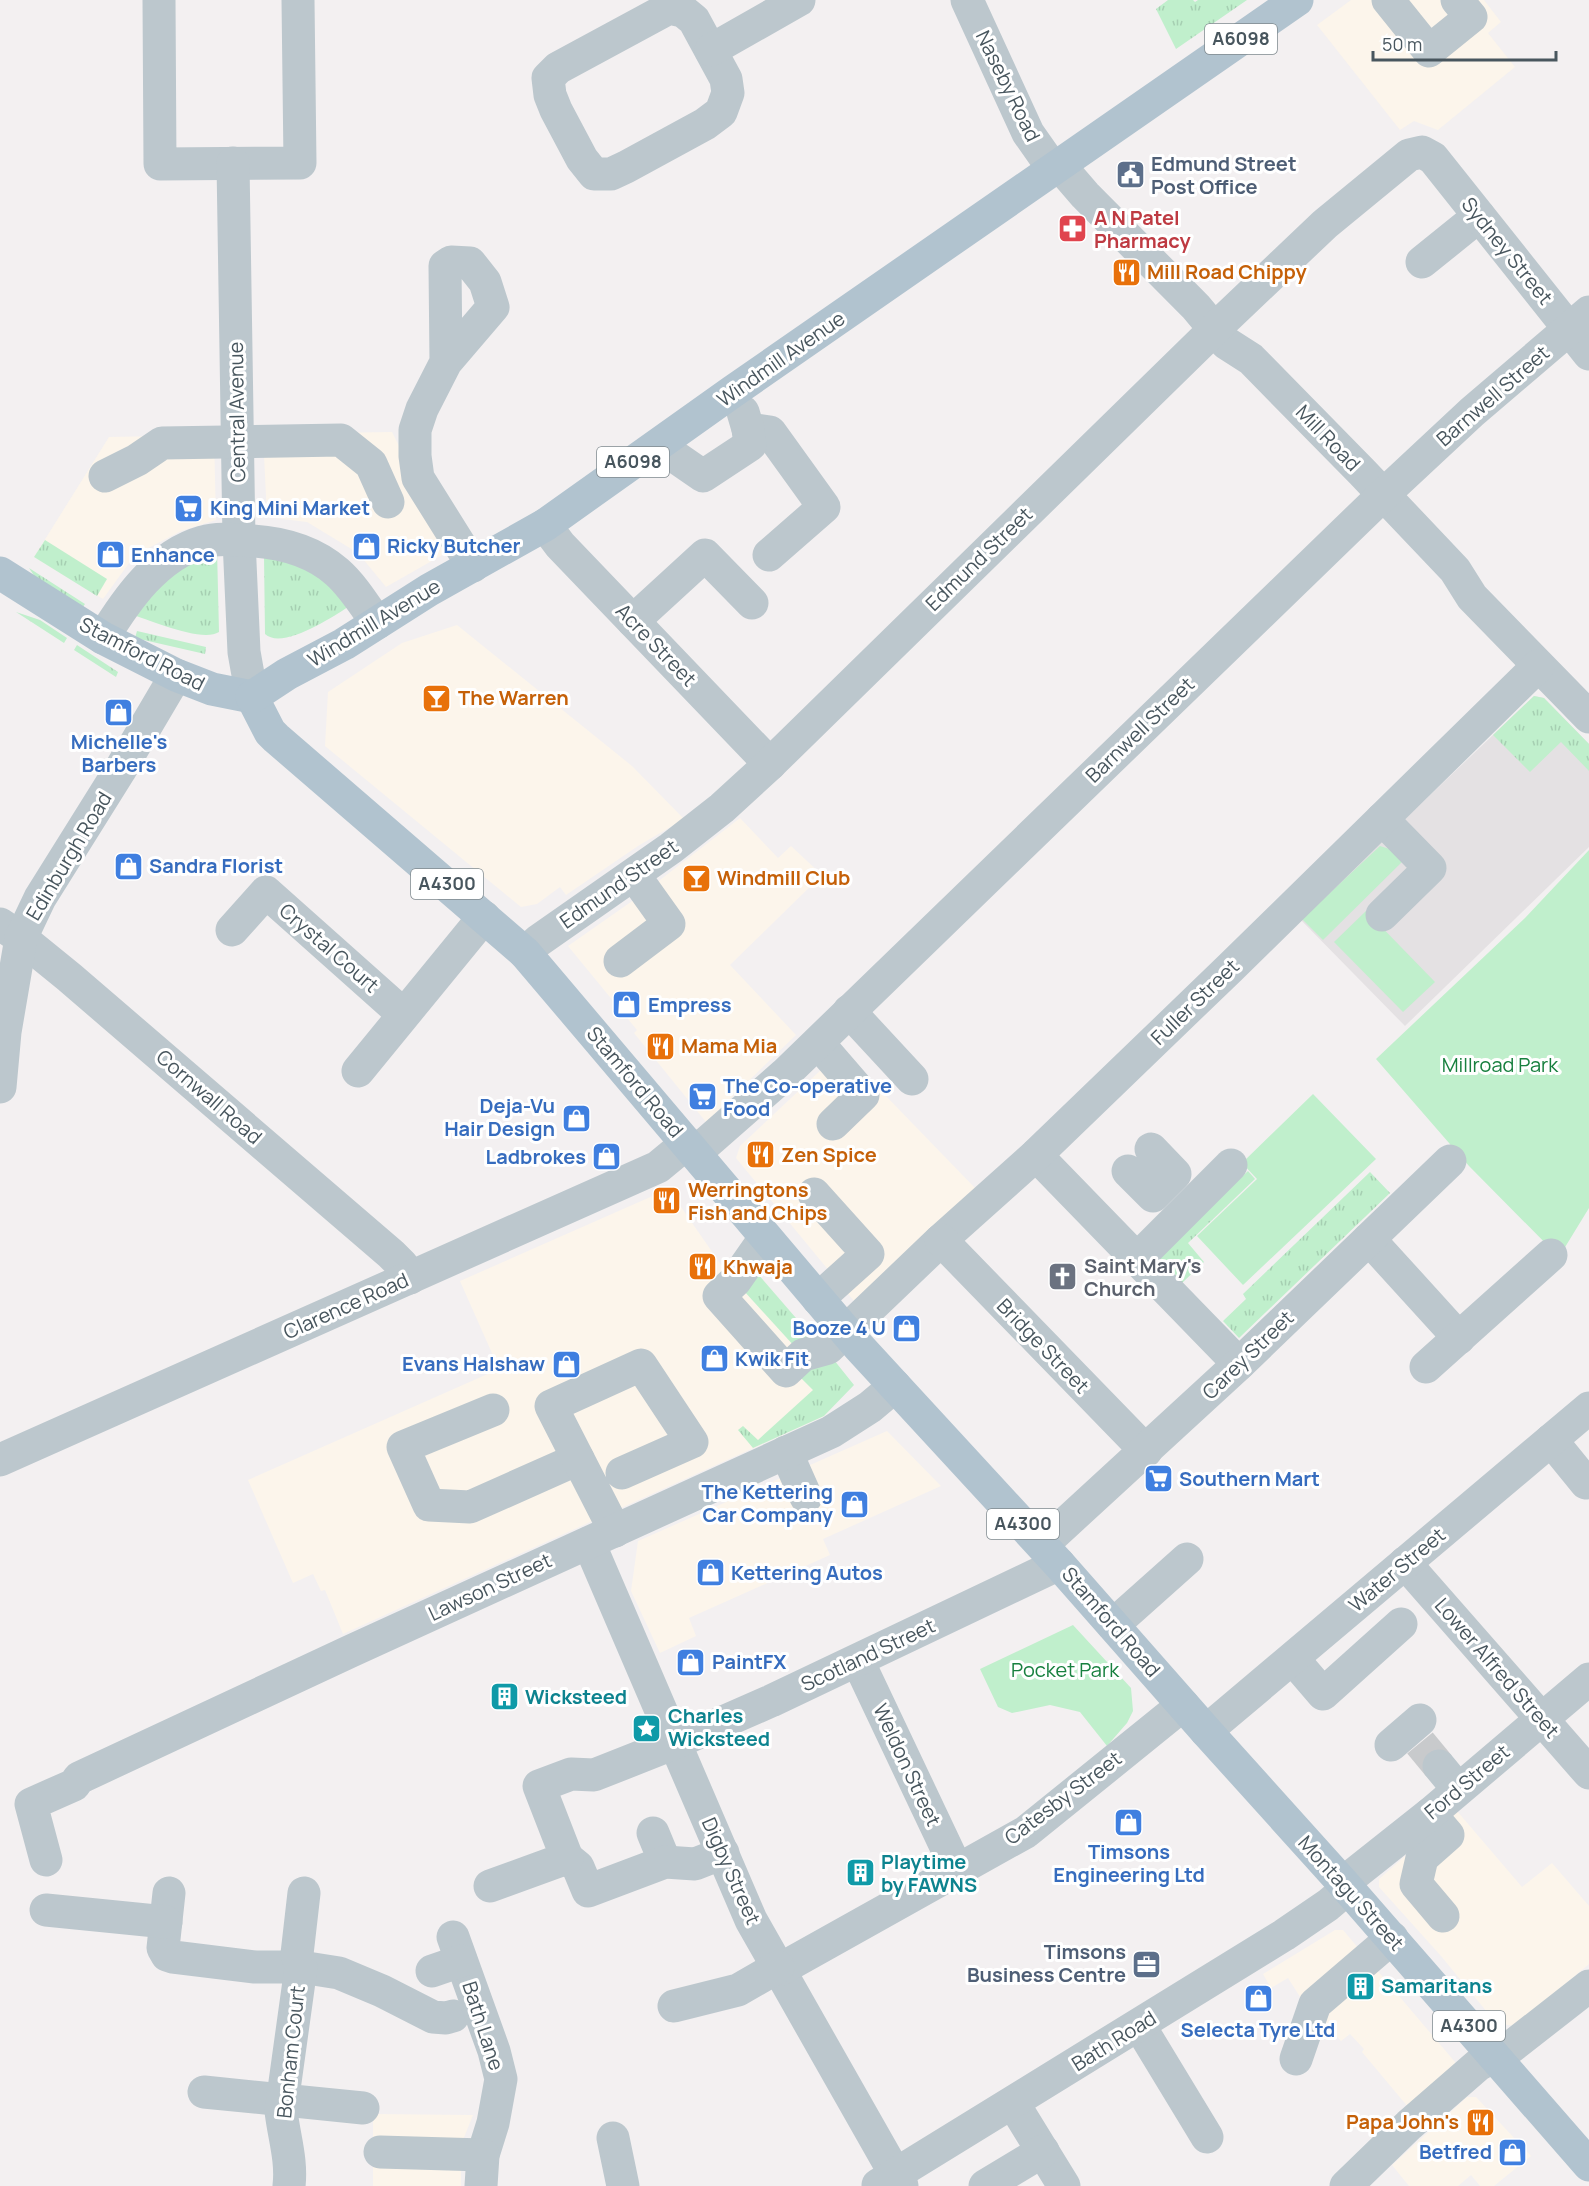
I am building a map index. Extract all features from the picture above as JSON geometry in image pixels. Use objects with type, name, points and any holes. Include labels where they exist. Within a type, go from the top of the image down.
[{"type":"main road","name":"Windmill Avenue","points":[[252,697],[429,590],[545,525],[732,392],[1297,0]]},
{"type":"main road","name":"Stamford Road","points":[[0,573],[103,638],[176,675],[213,689],[252,697],[270,732],[276,738],[525,953],[846,1332],[1051,1555],[1183,1705]]},
{"type":"main road","name":"Montagu Street","points":[[1183,1705],[1392,1938],[1589,2165]]},
{"type":"street","points":[[159,0],[160,164],[300,163],[298,0]]},
{"type":"street","points":[[711,50],[799,0]]},
{"type":"street","name":"Naseby Road","points":[[967,0],[1028,133],[1057,168]]},
{"type":"street","points":[[1388,0],[1429,51],[1471,17],[1457,0]]},
{"type":"street","points":[[669,8],[683,11],[694,20],[711,50],[726,79],[728,93],[722,112],[705,124],[627,167],[611,174],[594,174],[582,159],[556,110],[550,95],[548,78],[558,68],[669,8]]},
{"type":"street","name":"Sydney Street","points":[[1422,152],[1433,158],[1479,216],[1579,321],[1589,354]]},
{"type":"street","name":"Edmund Street","points":[[525,953],[538,940],[634,875],[663,841],[722,808],[1325,224],[1409,155],[1422,152]]},
{"type":"street","name":"Central Avenue","points":[[232,163],[239,540],[244,652],[252,697]]},
{"type":"street","name":"Mill Road","points":[[1057,168],[1196,307],[1226,343],[1251,359],[1383,495],[1455,570],[1472,597],[1589,717]]},
{"type":"street","points":[[1422,262],[1479,216]]},
{"type":"street","name":"Barnwell Street","points":[[691,1148],[818,1043],[1383,495],[1472,412],[1579,321]]},
{"type":"street","points":[[446,362],[422,409],[415,430],[415,456],[418,478],[473,566]]},
{"type":"street","points":[[663,442],[674,456],[703,476],[750,445],[748,429],[741,408],[732,392]]},
{"type":"street","points":[[748,429],[770,432],[824,507],[769,555]]},
{"type":"street","points":[[105,476],[137,460],[162,443],[341,440],[371,464],[388,502]]},
{"type":"street","name":"Acre Street","points":[[545,525],[560,545],[770,764]]},
{"type":"street","points":[[103,638],[128,599],[155,570],[182,550],[204,542],[239,540],[280,544],[321,561],[348,583],[377,623]]},
{"type":"street","points":[[633,621],[705,555],[752,603]]},
{"type":"street","name":"Fuller Street","points":[[765,1238],[735,1281],[719,1296],[786,1371],[803,1355],[828,1348],[941,1240],[1036,1155],[1538,666]]},
{"type":"street","name":"Edinburgh Road","points":[[0,1087],[11,931],[39,898],[120,770],[176,675]]},
{"type":"street","points":[[1382,819],[1430,868],[1382,915]]},
{"type":"street","points":[[620,961],[669,924],[634,875]]},
{"type":"street","name":"Crystal Court","points":[[232,930],[266,892],[403,1014]]},
{"type":"street","points":[[358,1071],[484,917]]},
{"type":"street","name":"Cornwall Road","points":[[11,931],[391,1254],[410,1278]]},
{"type":"street","points":[[849,1011],[912,1079]]},
{"type":"street","points":[[818,1043],[863,1095],[833,1124]]},
{"type":"street","name":"Clarence Road","points":[[0,1460],[658,1167],[691,1148]]},
{"type":"street","points":[[1036,1155],[1239,1364]]},
{"type":"street","points":[[1140,1160],[1153,1196],[1163,1186],[1185,1210]]},
{"type":"street","name":"Carey Street","points":[[1051,1555],[1146,1451],[1450,1161]]},
{"type":"street","points":[[1137,1258],[1231,1165]]},
{"type":"street","points":[[814,1194],[868,1254],[818,1299]]},
{"type":"street","points":[[1369,1239],[1459,1338]]},
{"type":"street","name":"Bridge Street","points":[[941,1240],[1146,1451]]},
{"type":"street","points":[[1426,1367],[1551,1255]]},
{"type":"street","name":"Digby Street","points":[[622,1473],[692,1442],[641,1365],[551,1406],[578,1459],[602,1537],[675,1743],[751,1920],[779,1968],[891,2182]]},
{"type":"street","name":"Lawson Street","points":[[45,1860],[31,1804],[74,1785],[80,1778],[351,1651],[831,1432],[870,1407],[895,1386]]},
{"type":"street","name":"Water Street","points":[[1206,1731],[1589,1408]]},
{"type":"street","points":[[493,1410],[403,1447],[429,1505],[470,1507],[578,1459]]},
{"type":"street","points":[[1551,1440],[1586,1483]]},
{"type":"street","points":[[786,1452],[806,1497]]},
{"type":"street","name":"Scotland Street","points":[[567,1858],[539,1786],[571,1774],[594,1775],[675,1743],[858,1661],[1051,1555]]},
{"type":"street","points":[[1113,1625],[1187,1559]]},
{"type":"street","name":"Lower Alfred Street","points":[[1405,1563],[1589,1773]]},
{"type":"street","points":[[1293,1659],[1323,1694],[1401,1624]]},
{"type":"street","name":"Weldon Street","points":[[858,1661],[957,1870]]},
{"type":"street","name":"Ford Street","points":[[1346,1886],[1430,1814],[1423,1749],[1542,1718],[1589,1679]]},
{"type":"street","name":"Catesby Street","points":[[674,2006],[738,1990],[1026,1832],[1183,1705]]},
{"type":"street","points":[[1430,1814],[1448,1835],[1422,1858],[1416,1884],[1443,1916]]},
{"type":"street","points":[[490,1886],[567,1858],[578,1867],[588,1892],[659,1848],[695,1864],[723,1853]]},
{"type":"street","name":"Bath Road","points":[[891,2182],[1302,1923],[1328,1905],[1346,1886]]},
{"type":"street","name":"Bonham Court","points":[[289,2186],[290,2154],[284,2132],[282,2100],[299,1961],[304,1893]]},
{"type":"street","points":[[46,1911],[167,1907],[164,1948],[167,1954],[173,1957],[255,1967],[299,1961],[339,1973],[382,1990],[433,2017],[453,2016]]},
{"type":"street","points":[[1296,2059],[1315,2004],[1392,1938]]},
{"type":"street","name":"Bath Lane","points":[[449,1956],[494,2050],[501,2079],[482,2170]]},
{"type":"street","points":[[1359,2181],[1409,2125],[1478,2065],[1511,2048],[1589,1986]]},
{"type":"street","points":[[1139,2025],[1207,2137]]},
{"type":"street","points":[[204,2092],[363,2108]]},
{"type":"street","points":[[1013,2103],[1064,2186]]},
{"type":"street","points":[[613,2138],[622,2186]]},
{"type":"street","points":[[985,2186],[1043,2151]]},
{"type":"street","points":[[380,2152],[482,2170]]},
{"type":"shaded area","points":[[1351,0],[1484,0],[1501,22],[1488,33],[1515,67],[1438,130],[1414,121],[1400,130],[1317,25]]},
{"type":"shaded area","points":[[392,432],[451,550],[386,587],[358,553],[307,522],[267,517],[263,434]]},
{"type":"shaded area","points":[[214,435],[216,520],[181,531],[135,555],[103,599],[34,557],[109,437]]},
{"type":"shaded area","points":[[457,625],[632,766],[684,819],[638,846],[566,895],[560,887],[537,904],[521,907],[325,746],[328,692],[402,643]]},
{"type":"shaded area","points":[[1534,696],[1544,698],[1589,744],[1589,847],[1405,1026],[1300,919]]},
{"type":"shaded area","points":[[740,818],[778,858],[791,846],[822,875],[730,965],[796,1035],[706,1122],[634,1033],[637,1030],[568,946],[638,897]]},
{"type":"shaded area","points":[[823,1068],[856,1070],[884,1094],[975,1188],[854,1301],[736,1158],[740,1146]]},
{"type":"shaded area","points":[[664,1191],[672,1194],[724,1269],[842,1397],[824,1416],[343,1634],[325,1590],[321,1591],[313,1574],[293,1583],[248,1480],[499,1369],[460,1281]]},
{"type":"shaded area","points":[[887,1431],[941,1486],[823,1539],[830,1555],[689,1618],[696,1636],[660,1653],[631,1591],[638,1541]]},
{"type":"shaded area","points":[[1457,1811],[1522,1887],[1552,1863],[1589,1906],[1589,1964],[1515,2026],[1496,2023],[1441,1956],[1379,1887],[1379,1879]]},
{"type":"shaded area","points":[[1335,1930],[1343,1930],[1455,2062],[1455,2068],[1408,2107],[1362,2052],[1364,2049],[1350,2034],[1341,2041],[1302,2000],[1288,1978],[1271,1988],[1263,1974]]},
{"type":"shaded area","points":[[1467,2097],[1476,2097],[1531,2156],[1494,2186],[1480,2186],[1471,2175],[1458,2186],[1409,2186],[1392,2165]]},
{"type":"shaded area","points":[[373,2114],[473,2115],[461,2145],[461,2186],[373,2186]]},
{"type":"green space","points":[[1168,0],[1193,0],[1195,2],[1198,0],[1247,0],[1176,49],[1156,9]]},
{"type":"green space","points":[[45,540],[107,579],[97,596],[34,557]]},
{"type":"green space","points":[[217,549],[219,632],[211,635],[189,633],[130,614],[169,571]]},
{"type":"green space","points":[[264,556],[318,570],[348,607],[319,625],[294,635],[273,638],[265,634]]},
{"type":"green space","points":[[29,568],[85,604],[82,608],[37,580]]},
{"type":"green space","points":[[16,612],[40,620],[67,638],[64,643]]},
{"type":"green space","points":[[137,631],[206,647],[205,654],[135,638]]},
{"type":"green space","points":[[77,645],[118,672],[116,677],[74,650]]},
{"type":"green space","points":[[1534,696],[1544,698],[1589,744],[1589,771],[1561,742],[1530,772],[1493,735]]},
{"type":"green space","points":[[1380,846],[1399,852],[1406,858],[1323,940],[1302,919]]},
{"type":"green space","name":"Millroad Park","points":[[1589,850],[1589,1208],[1559,1257],[1469,1166],[1376,1059],[1525,918]]},
{"type":"green space","points":[[1366,911],[1435,982],[1403,1012],[1334,942]]},
{"type":"green space","points":[[1313,1094],[1376,1159],[1243,1285],[1197,1236],[1257,1179],[1242,1163]]},
{"type":"green space","points":[[1248,1171],[1255,1179],[1188,1243],[1204,1262],[1182,1283],[1157,1256]]},
{"type":"green space","points":[[1370,1172],[1390,1193],[1239,1338],[1223,1321],[1246,1299],[1243,1294]]},
{"type":"green space","points":[[757,1273],[815,1340],[795,1347],[744,1291]]},
{"type":"green space","points":[[834,1360],[854,1385],[824,1416],[753,1448],[738,1430],[743,1426],[758,1440],[813,1390],[799,1376],[811,1364]]},
{"type":"green space","name":"Pocket Park","points":[[1073,1625],[1131,1688],[1133,1711],[1127,1723],[1107,1746],[1080,1712],[1050,1705],[1012,1713],[998,1707],[980,1669]]},
{"type":"tunnel","points":[[1420,1743],[1439,1766]]},
{"type":"place","name":"Edmund Street Post Office","points":[[1130,175]]},
{"type":"place","name":"A N Patel Pharmacy","points":[[1073,229]]},
{"type":"place","name":"Mill Road Chippy","points":[[1126,272]]},
{"type":"place","name":"King Mini Market","points":[[189,508]]},
{"type":"place","name":"Ricky Butcher","points":[[366,546]]},
{"type":"place","name":"Enhance","points":[[110,555]]},
{"type":"place","name":"The Warren","points":[[437,698]]},
{"type":"place","name":"Michelle's Barbers","points":[[119,712]]},
{"type":"place","name":"Sandra Florist","points":[[128,866]]},
{"type":"place","name":"Windmill Club","points":[[696,878]]},
{"type":"place","name":"Empress","points":[[627,1005]]},
{"type":"place","name":"Mama Mia","points":[[660,1046]]},
{"type":"place","name":"The Co-operative Food","points":[[702,1097]]},
{"type":"place","name":"Deja-Vu Hair Design","points":[[576,1118]]},
{"type":"place","name":"Zen Spice","points":[[760,1155]]},
{"type":"place","name":"Ladbrokes","points":[[607,1157]]},
{"type":"place","name":"Werringtons Fish and Chips","points":[[667,1201]]},
{"type":"place","name":"Khwaja","points":[[702,1267]]},
{"type":"place","name":"Saint Mary's Church","points":[[1063,1277]]},
{"type":"place","name":"Booze 4 U","points":[[907,1328]]},
{"type":"place","name":"Kwik Fit","points":[[714,1359]]},
{"type":"place","name":"Evans Halshaw","points":[[566,1364]]},
{"type":"place","name":"Southern Mart","points":[[1158,1479]]},
{"type":"place","name":"The Kettering Car Company","points":[[854,1504]]},
{"type":"place","name":"Kettering Autos","points":[[710,1573]]},
{"type":"place","name":"PaintFX","points":[[691,1662]]},
{"type":"place","name":"Wicksteed","points":[[504,1697]]},
{"type":"place","name":"Charles Wicksteed","points":[[647,1728]]},
{"type":"place","name":"Timsons Engineering Ltd","points":[[1129,1822]]},
{"type":"place","name":"Playtime by FAWNS","points":[[860,1873]]},
{"type":"place","name":"Timsons Business Centre","points":[[1147,1964]]},
{"type":"place","name":"Samaritans","points":[[1360,1986]]},
{"type":"place","name":"Selecta Tyre Ltd","points":[[1258,1999]]},
{"type":"place","name":"Papa John's","points":[[1480,2122]]},
{"type":"place","name":"Betfred","points":[[1513,2152]]}]
